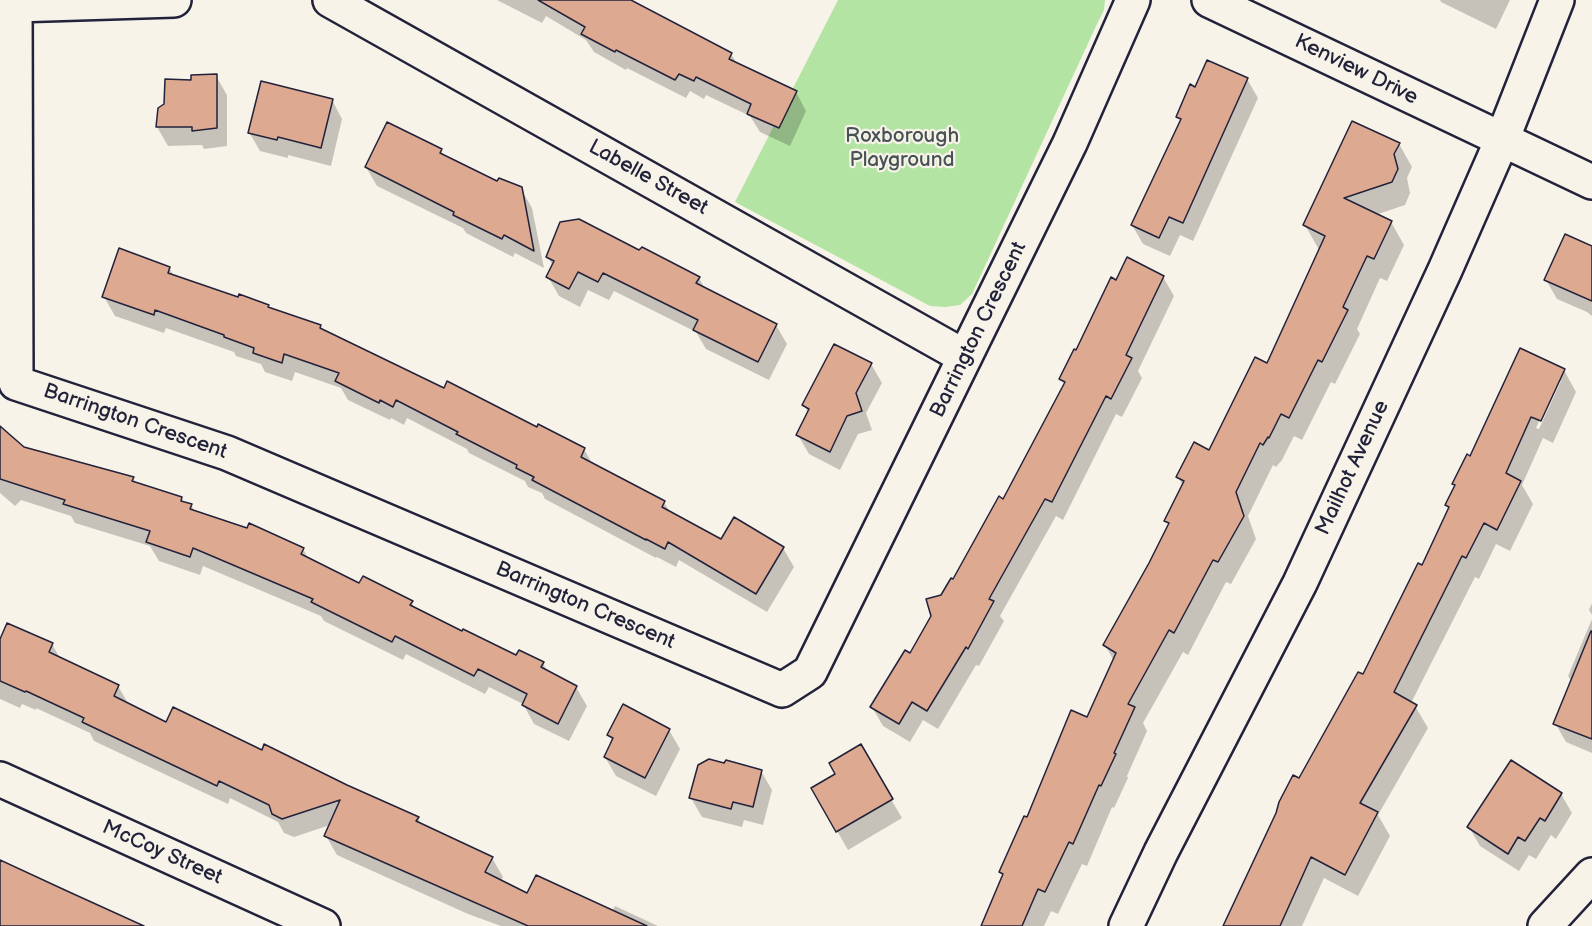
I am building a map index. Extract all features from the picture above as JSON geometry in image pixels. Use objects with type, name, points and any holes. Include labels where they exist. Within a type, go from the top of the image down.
[{"type":"street","points":[[15,3],[174,0]]},
{"type":"street","name":"Labelle Street","points":[[330,0],[965,357]]},
{"type":"street","name":"Barrington Crescent","points":[[15,3],[16,382],[227,453],[782,690],[810,672],[1070,143],[1133,0]]},
{"type":"street","name":"Kenview Drive","points":[[1209,0],[1592,182]]},
{"type":"street","name":"Mailhot Avenue","points":[[1126,926],[1161,852],[1299,583],[1445,270],[1502,140],[1557,0]]},
{"type":"street","name":"McCoy Street","points":[[0,779],[323,926]]},
{"type":"street","points":[[1545,926],[1592,875]]},
{"type":"green space","name":"Roxborough Playground","points":[[838,0],[1105,0],[1104,10],[972,294],[960,305],[930,306],[735,202]]},
{"type":"building","points":[[538,0],[631,0],[732,53],[729,59],[797,91],[779,128],[747,114],[751,104],[696,77],[694,81],[679,74],[675,80],[581,34],[585,27]]},
{"type":"building","points":[[1207,60],[1248,78],[1183,223],[1169,217],[1159,238],[1131,225],[1181,119],[1176,117],[1190,84],[1195,87]]},
{"type":"building","points":[[217,74],[217,128],[192,131],[192,127],[156,127],[158,108],[164,104],[165,79],[191,80],[191,75]]},
{"type":"building","points":[[261,81],[333,99],[321,148],[278,137],[277,140],[248,133]]},
{"type":"building","points":[[1352,121],[1400,143],[1394,154],[1398,169],[1392,182],[1344,198],[1392,221],[1374,259],[1367,256],[1343,307],[1348,310],[1322,362],[1318,360],[1289,418],[1281,414],[1269,438],[1263,445],[1260,443],[1236,492],[1244,516],[1218,562],[1213,560],[1174,633],[1169,630],[1128,704],[1135,707],[1114,753],[1116,754],[1101,786],[1099,785],[1073,844],[1069,842],[1045,892],[1038,889],[1022,926],[981,926],[1003,874],[999,872],[1024,816],[1027,817],[1071,710],[1087,717],[1116,653],[1103,645],[1169,523],[1164,521],[1184,481],[1176,477],[1194,442],[1209,450],[1255,357],[1267,363],[1325,236],[1303,225]]},
{"type":"building","points":[[387,122],[442,149],[440,153],[497,181],[499,178],[522,187],[534,251],[504,235],[502,239],[453,215],[454,212],[365,167]]},
{"type":"building","points":[[579,219],[639,250],[642,247],[700,277],[696,283],[777,324],[758,362],[693,330],[698,320],[603,273],[598,282],[578,272],[569,289],[546,277],[554,261],[546,257],[560,222]]},
{"type":"building","points":[[1565,234],[1592,246],[1592,301],[1544,280]]},
{"type":"building","points":[[119,248],[170,267],[168,273],[238,297],[239,294],[269,305],[268,307],[321,325],[320,328],[444,388],[447,381],[537,427],[538,424],[585,448],[581,457],[665,501],[662,507],[721,539],[734,517],[784,547],[756,594],[668,542],[665,549],[532,480],[534,477],[516,468],[517,465],[396,400],[393,407],[380,400],[379,403],[335,381],[339,373],[284,354],[282,363],[253,353],[254,348],[224,337],[224,335],[155,310],[154,315],[102,297]]},
{"type":"building","points":[[1127,257],[1164,276],[1126,355],[1132,358],[1111,399],[1106,396],[1052,502],[1045,499],[989,599],[994,601],[968,649],[966,647],[927,711],[912,702],[899,724],[870,707],[905,650],[910,653],[931,616],[926,599],[941,595],[951,578],[953,579],[999,496],[1003,499],[1065,382],[1059,379],[1074,349],[1076,350],[1111,277],[1116,280]]},
{"type":"building","points":[[834,344],[872,363],[856,393],[862,411],[847,416],[830,452],[796,435],[809,409],[802,405]]},
{"type":"building","points":[[1520,348],[1565,369],[1541,421],[1531,417],[1506,473],[1521,481],[1497,530],[1484,523],[1466,558],[1462,556],[1394,692],[1417,705],[1360,803],[1378,812],[1376,816],[1345,875],[1311,857],[1280,926],[1223,926],[1293,775],[1299,778],[1358,672],[1363,674],[1418,563],[1422,565],[1449,507],[1445,505],[1455,485],[1452,484],[1467,454],[1470,456]]},
{"type":"building","points":[[0,426],[24,447],[134,477],[132,481],[182,497],[181,501],[192,504],[190,509],[247,528],[249,523],[304,548],[301,554],[359,583],[363,576],[413,601],[410,605],[462,631],[463,629],[516,655],[519,650],[544,662],[541,667],[577,686],[558,724],[522,705],[527,694],[478,669],[474,676],[395,636],[392,642],[311,602],[313,599],[193,548],[190,557],[146,542],[150,531],[63,504],[65,500],[0,479]]},
{"type":"building","points":[[7,623],[53,643],[49,652],[119,685],[114,696],[166,722],[173,707],[262,750],[264,744],[419,817],[416,821],[493,857],[485,872],[527,893],[536,875],[647,926],[528,926],[324,836],[340,800],[282,819],[272,814],[269,805],[219,781],[217,786],[82,722],[84,718],[0,681],[0,639]]},
{"type":"building","points":[[1592,631],[1592,739],[1553,724]]},
{"type":"building","points":[[623,704],[670,729],[645,778],[604,757],[613,738],[607,735]]},
{"type":"building","points":[[861,744],[893,799],[836,832],[811,788],[835,774],[829,763]]},
{"type":"building","points":[[709,759],[724,763],[726,760],[762,770],[753,807],[733,802],[731,809],[689,798],[698,765]]},
{"type":"building","points":[[1511,760],[1562,793],[1545,821],[1540,818],[1525,841],[1518,837],[1508,854],[1467,827]]},
{"type":"building","points":[[0,860],[67,891],[144,926],[0,926]]}]
